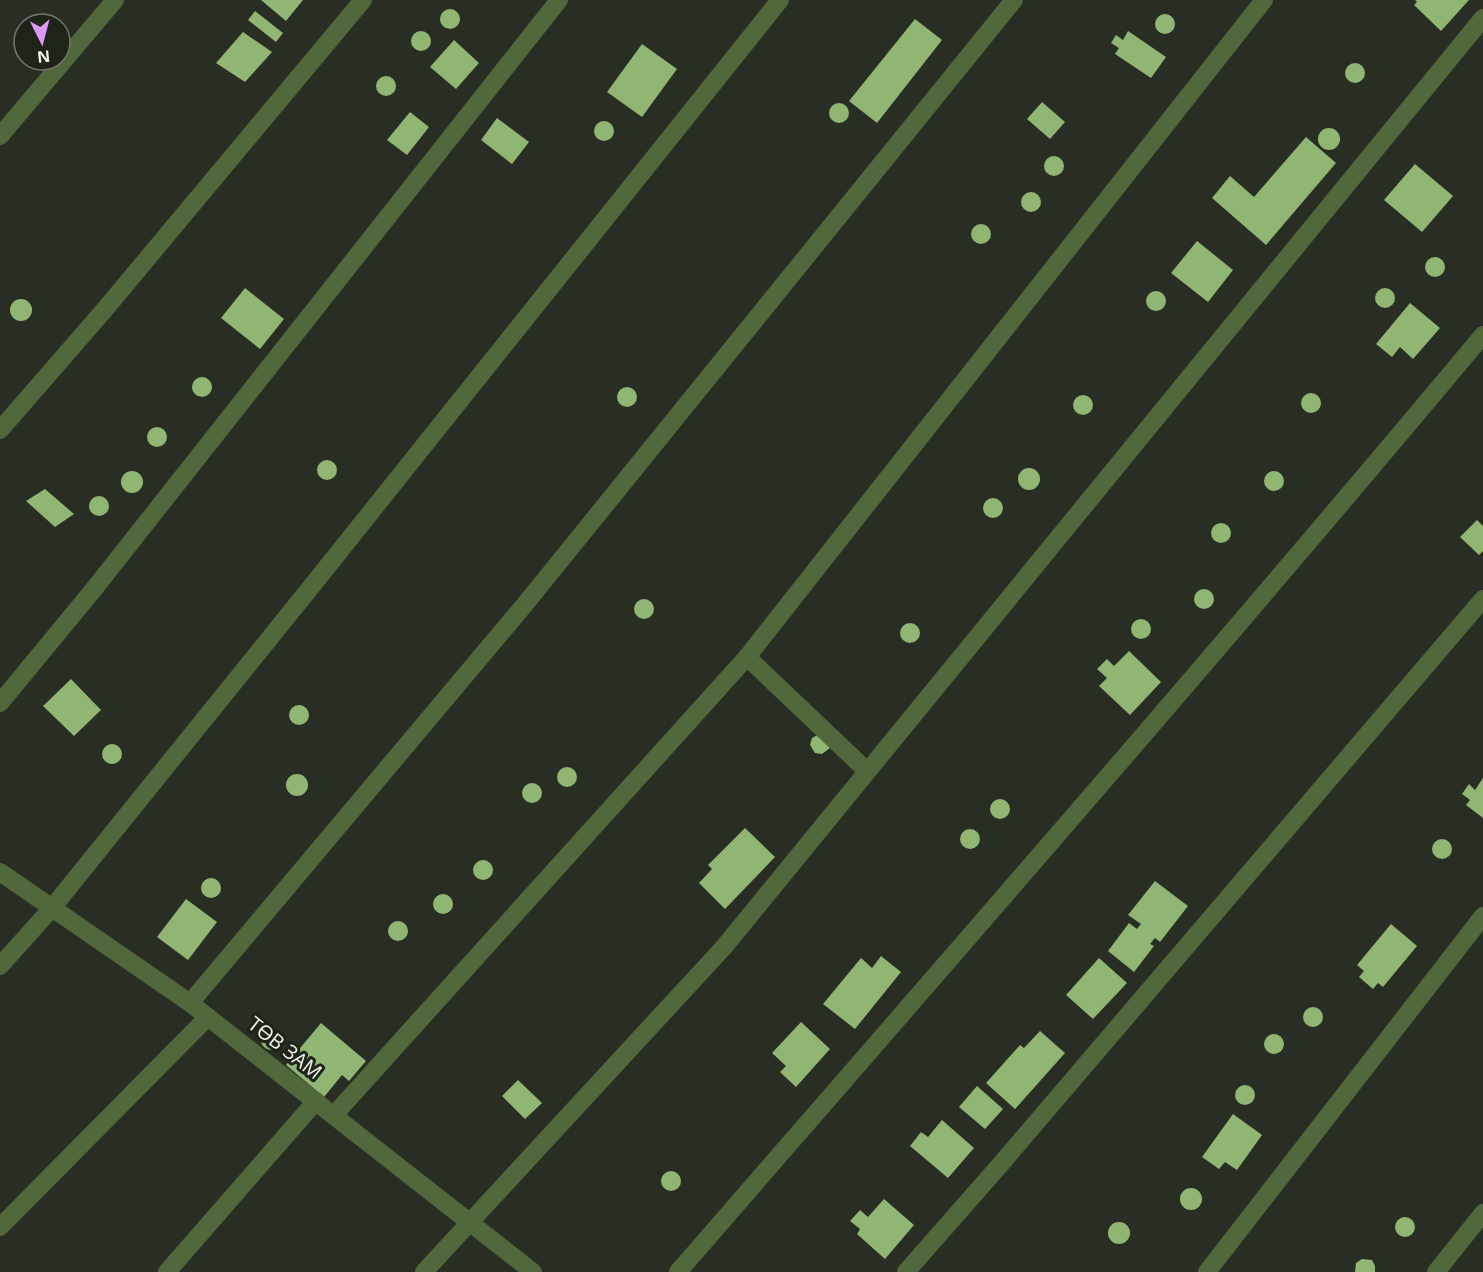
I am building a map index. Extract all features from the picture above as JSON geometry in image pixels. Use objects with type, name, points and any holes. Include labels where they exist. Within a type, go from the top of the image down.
[{"type":"street","points":[[0,136],[115,0]]},
{"type":"street","points":[[0,430],[106,308],[363,0]]},
{"type":"street","points":[[0,703],[94,590],[559,0]]},
{"type":"street","points":[[0,966],[52,908],[312,586],[780,0]]},
{"type":"street","points":[[190,1003],[526,603],[1014,0]]},
{"type":"street","points":[[334,1115],[747,657],[1264,0]]},
{"type":"street","points":[[424,1272],[724,947],[1483,18]]},
{"type":"street","points":[[678,1272],[1369,471],[1483,334]]},
{"type":"street","points":[[906,1272],[1483,599]]},
{"type":"street","points":[[747,657],[867,771]]},
{"type":"street","name":"ТӨВ ЗАМ","points":[[0,872],[190,1003],[533,1272]]},
{"type":"street","points":[[1207,1272],[1483,916]]},
{"type":"street","points":[[0,1227],[208,1017]]},
{"type":"street","points":[[167,1272],[316,1101]]},
{"type":"street","points":[[1436,1272],[1483,1213]]},
{"type":"building","points":[[261,0],[303,0],[286,21]]},
{"type":"building","points":[[1415,0],[1469,0],[1441,31],[1414,5],[1417,2]]},
{"type":"building","points":[[446,9],[454,9],[460,15],[460,23],[454,29],[446,29],[440,23],[440,15]]},
{"type":"building","points":[[255,11],[283,33],[276,42],[248,20]]},
{"type":"building","points":[[1161,14],[1169,14],[1175,20],[1175,28],[1169,34],[1161,34],[1155,28],[1155,20]]},
{"type":"building","points":[[915,19],[942,40],[877,123],[849,101]]},
{"type":"building","points":[[417,31],[425,31],[431,37],[431,45],[425,51],[417,51],[411,45],[411,37]]},
{"type":"building","points":[[1128,31],[1166,57],[1151,78],[1115,54],[1119,48],[1111,43],[1116,35],[1123,40]]},
{"type":"building","points":[[243,32],[272,52],[245,82],[216,63]]},
{"type":"building","points":[[454,40],[479,63],[456,89],[430,67]]},
{"type":"building","points":[[642,44],[677,69],[642,117],[607,92]]},
{"type":"building","points":[[1351,63],[1359,63],[1365,69],[1365,77],[1359,83],[1351,83],[1345,77],[1345,69]]},
{"type":"building","points":[[382,76],[390,76],[396,82],[396,90],[390,96],[382,96],[376,90],[376,82]]},
{"type":"building","points":[[1042,102],[1065,122],[1050,139],[1027,119]]},
{"type":"building","points":[[835,103],[843,103],[849,109],[849,117],[843,123],[835,123],[829,117],[829,109]]},
{"type":"building","points":[[410,112],[429,127],[407,155],[387,140]]},
{"type":"building","points":[[497,118],[529,142],[512,164],[481,140]]},
{"type":"building","points":[[600,121],[608,121],[614,127],[614,135],[608,141],[600,141],[594,135],[594,127]]},
{"type":"building","points":[[1329,128],[1339,135],[1340,139],[1333,149],[1329,150],[1319,143],[1318,139],[1325,129]]},
{"type":"building","points":[[1306,137],[1336,163],[1266,245],[1212,198],[1230,176],[1254,197]]},
{"type":"building","points":[[1050,156],[1058,156],[1064,162],[1064,170],[1058,176],[1050,176],[1044,170],[1044,162]]},
{"type":"building","points":[[1415,164],[1453,196],[1422,232],[1384,200]]},
{"type":"building","points":[[1027,192],[1035,192],[1041,198],[1041,206],[1035,212],[1027,212],[1021,206],[1021,198]]},
{"type":"building","points":[[977,224],[985,224],[991,230],[991,238],[985,244],[977,244],[971,238],[971,230]]},
{"type":"building","points":[[1197,241],[1233,270],[1208,302],[1171,273]]},
{"type":"building","points":[[1431,257],[1439,257],[1445,263],[1445,271],[1439,277],[1431,277],[1425,271],[1425,263]]},
{"type":"building","points":[[245,288],[284,319],[260,349],[221,318]]},
{"type":"building","points":[[1381,288],[1389,288],[1395,294],[1395,302],[1389,308],[1381,308],[1375,302],[1375,294]]},
{"type":"building","points":[[1152,291],[1160,291],[1166,297],[1166,305],[1160,311],[1152,311],[1146,305],[1146,297]]},
{"type":"building","points":[[21,299],[31,306],[32,310],[25,320],[21,321],[11,314],[10,310],[17,300]]},
{"type":"building","points":[[1410,303],[1440,328],[1413,359],[1400,347],[1392,357],[1376,344]]},
{"type":"building","points":[[198,377],[206,377],[212,383],[212,391],[206,397],[198,397],[192,391],[192,383]]},
{"type":"building","points":[[623,387],[631,387],[637,393],[637,401],[631,407],[623,407],[617,401],[617,393]]},
{"type":"building","points":[[1307,393],[1315,393],[1321,399],[1321,407],[1315,413],[1307,413],[1301,407],[1301,399]]},
{"type":"building","points":[[1079,395],[1087,395],[1093,401],[1093,409],[1087,415],[1079,415],[1073,409],[1073,401]]},
{"type":"building","points":[[153,427],[161,427],[167,433],[167,441],[161,447],[153,447],[147,441],[147,433]]},
{"type":"building","points":[[323,460],[331,460],[337,466],[337,474],[331,480],[323,480],[317,474],[317,466]]},
{"type":"building","points":[[1029,468],[1039,475],[1040,479],[1033,489],[1029,490],[1019,483],[1018,479],[1025,469]]},
{"type":"building","points":[[132,471],[142,478],[143,482],[136,492],[132,493],[122,486],[121,482],[128,472]]},
{"type":"building","points":[[1270,471],[1278,471],[1284,477],[1284,485],[1278,491],[1270,491],[1264,485],[1264,477]]},
{"type":"building","points":[[45,489],[74,514],[55,527],[26,501]]},
{"type":"building","points":[[95,496],[103,496],[109,502],[109,510],[103,516],[95,516],[89,510],[89,502]]},
{"type":"building","points":[[989,498],[997,498],[1003,504],[1003,512],[997,518],[989,518],[983,512],[983,504]]},
{"type":"building","points":[[1477,520],[1483,526],[1483,551],[1479,555],[1460,537]]},
{"type":"building","points":[[1217,523],[1225,523],[1231,529],[1231,537],[1225,543],[1217,543],[1211,537],[1211,529]]},
{"type":"building","points":[[1200,589],[1208,589],[1214,595],[1214,603],[1208,609],[1200,609],[1194,603],[1194,595]]},
{"type":"building","points":[[640,599],[648,599],[654,605],[654,613],[648,619],[640,619],[634,613],[634,605]]},
{"type":"building","points":[[1137,619],[1145,619],[1151,625],[1151,633],[1145,639],[1137,639],[1131,633],[1131,625]]},
{"type":"building","points":[[906,623],[914,623],[920,629],[920,637],[914,643],[906,643],[900,637],[900,629]]},
{"type":"building","points":[[1129,651],[1161,682],[1130,715],[1099,686],[1107,678],[1097,669],[1107,659],[1114,666]]},
{"type":"building","points":[[71,679],[101,710],[74,736],[43,706]]},
{"type":"building","points":[[295,705],[303,705],[309,711],[309,719],[303,725],[295,725],[289,719],[289,711]]},
{"type":"building","points":[[821,733],[830,748],[822,754],[815,753],[810,745],[812,738]]},
{"type":"building","points":[[108,744],[116,744],[122,750],[122,758],[116,764],[108,764],[102,758],[102,750]]},
{"type":"building","points":[[563,767],[571,767],[577,773],[577,781],[571,787],[563,787],[557,781],[557,773]]},
{"type":"building","points":[[297,774],[307,781],[308,785],[301,795],[297,796],[287,789],[286,785],[293,775]]},
{"type":"building","points":[[1483,778],[1483,818],[1466,805],[1470,800],[1462,794],[1469,784],[1475,790]]},
{"type":"building","points":[[528,783],[536,783],[542,789],[542,797],[536,803],[528,803],[522,797],[522,789]]},
{"type":"building","points":[[996,799],[1004,799],[1010,805],[1010,813],[1004,819],[996,819],[990,813],[990,805]]},
{"type":"building","points":[[745,828],[775,857],[725,909],[699,883],[712,869],[708,865]]},
{"type":"building","points":[[966,829],[974,829],[980,835],[980,843],[974,849],[966,849],[960,843],[960,835]]},
{"type":"building","points":[[1438,839],[1446,839],[1452,845],[1452,853],[1446,859],[1438,859],[1432,853],[1432,845]]},
{"type":"building","points":[[479,860],[487,860],[493,866],[493,874],[487,880],[479,880],[473,874],[473,866]]},
{"type":"building","points":[[207,878],[215,878],[221,884],[221,892],[215,898],[207,898],[201,892],[201,884]]},
{"type":"building","points":[[1155,881],[1188,906],[1160,942],[1155,938],[1150,944],[1154,946],[1134,972],[1108,951],[1129,923],[1137,929],[1141,924],[1128,915]]},
{"type":"building","points":[[439,894],[447,894],[453,900],[453,908],[447,914],[439,914],[433,908],[433,900]]},
{"type":"building","points":[[186,899],[217,922],[188,960],[157,937]]},
{"type":"building","points":[[394,921],[402,921],[408,927],[408,935],[402,941],[394,941],[388,935],[388,927]]},
{"type":"building","points":[[1391,924],[1417,946],[1383,987],[1378,983],[1373,989],[1359,977],[1364,971],[1357,965]]},
{"type":"building","points":[[881,956],[901,972],[855,1029],[823,1004],[861,958],[872,968]]},
{"type":"building","points":[[1099,958],[1127,983],[1093,1019],[1066,995]]},
{"type":"building","points":[[1309,1007],[1317,1007],[1323,1013],[1323,1021],[1317,1027],[1309,1027],[1303,1021],[1303,1013]]},
{"type":"building","points":[[801,1022],[830,1049],[796,1087],[780,1072],[786,1066],[772,1053]]},
{"type":"building","points":[[321,1023],[366,1061],[349,1081],[342,1075],[324,1097],[286,1065]]},
{"type":"building","points":[[267,1030],[275,1030],[281,1036],[281,1044],[275,1050],[267,1050],[261,1044],[261,1036]]},
{"type":"building","points":[[1040,1031],[1065,1053],[1015,1109],[986,1083],[1020,1045],[1024,1048]]},
{"type":"building","points":[[1270,1034],[1278,1034],[1284,1040],[1284,1048],[1278,1054],[1270,1054],[1264,1048],[1264,1040]]},
{"type":"building","points":[[518,1080],[542,1103],[525,1119],[502,1096]]},
{"type":"building","points":[[1241,1085],[1249,1085],[1255,1091],[1255,1099],[1249,1105],[1241,1105],[1235,1099],[1235,1091]]},
{"type":"building","points":[[977,1086],[1003,1109],[985,1129],[959,1107]]},
{"type":"building","points":[[1233,1114],[1262,1135],[1237,1170],[1225,1162],[1219,1169],[1202,1157]]},
{"type":"building","points":[[942,1120],[974,1148],[948,1178],[910,1146],[921,1132],[928,1137]]},
{"type":"building","points":[[667,1171],[675,1171],[681,1177],[681,1185],[675,1191],[667,1191],[661,1185],[661,1177]]},
{"type":"building","points":[[1191,1188],[1201,1195],[1202,1199],[1195,1209],[1191,1210],[1181,1203],[1180,1199],[1187,1189]]},
{"type":"building","points":[[884,1199],[914,1225],[885,1259],[857,1234],[860,1229],[850,1221],[860,1210],[868,1217]]},
{"type":"building","points":[[1401,1217],[1409,1217],[1415,1223],[1415,1231],[1409,1237],[1401,1237],[1395,1231],[1395,1223]]},
{"type":"building","points":[[1119,1222],[1129,1229],[1130,1233],[1123,1243],[1119,1244],[1109,1237],[1108,1233],[1115,1223]]},
{"type":"building","points":[[1362,1259],[1372,1260],[1375,1272],[1355,1272],[1356,1263]]}]
